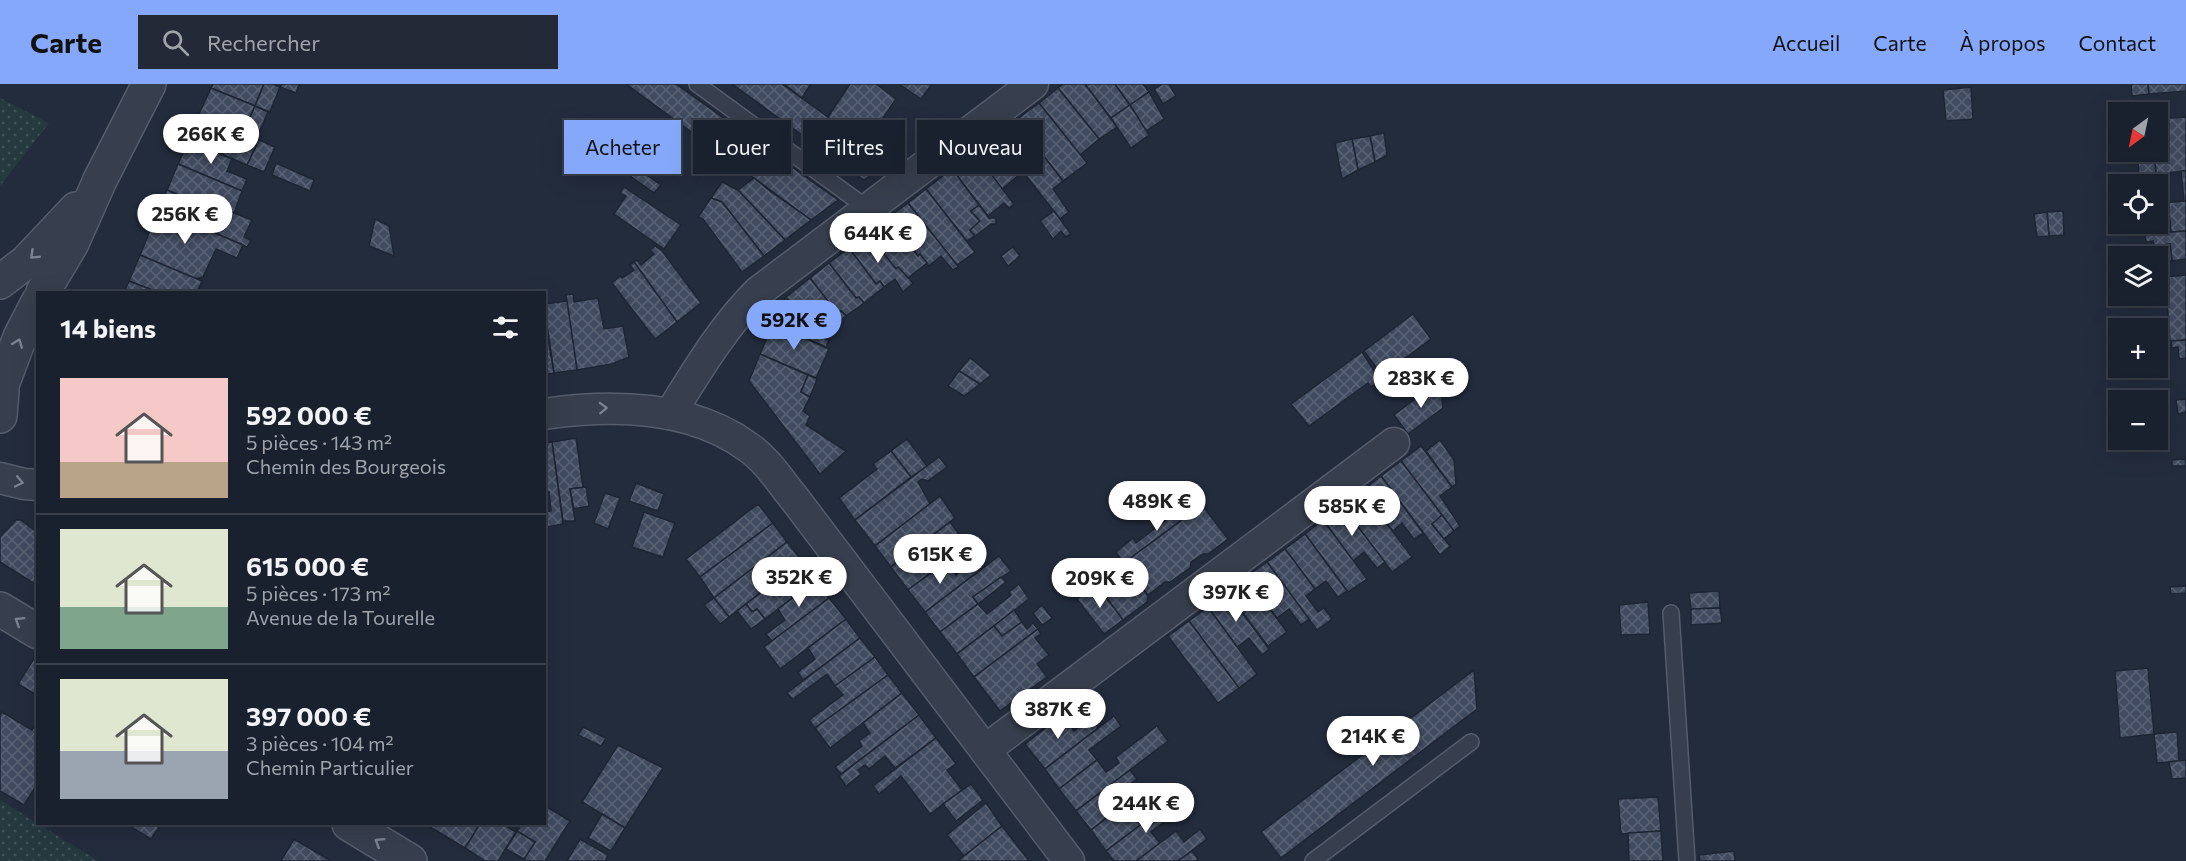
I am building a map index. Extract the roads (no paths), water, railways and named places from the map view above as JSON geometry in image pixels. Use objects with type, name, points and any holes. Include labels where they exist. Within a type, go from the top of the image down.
[{"type":"street","points":[[44,291],[72,243],[100,180],[149,84]]},
{"type":"street","points":[[670,414],[714,344],[743,306],[788,268],[1033,84]]},
{"type":"street","points":[[0,282],[40,249],[100,180]]},
{"type":"street","points":[[1,392],[22,331],[36,306]]},
{"type":"street","points":[[546,414],[619,408],[670,414],[730,436],[749,447],[794,498],[1069,861]]},
{"type":"street","points":[[985,750],[1394,443]]},
{"type":"street","points":[[0,478],[36,485]]},
{"type":"street","points":[[0,609],[36,631]]},
{"type":"street","points":[[351,825],[410,861]]},
{"type":"lane","points":[[697,84],[867,208]]},
{"type":"lane","points":[[1671,613],[1687,861]]},
{"type":"lane","points":[[1313,861],[1471,742]]}]
